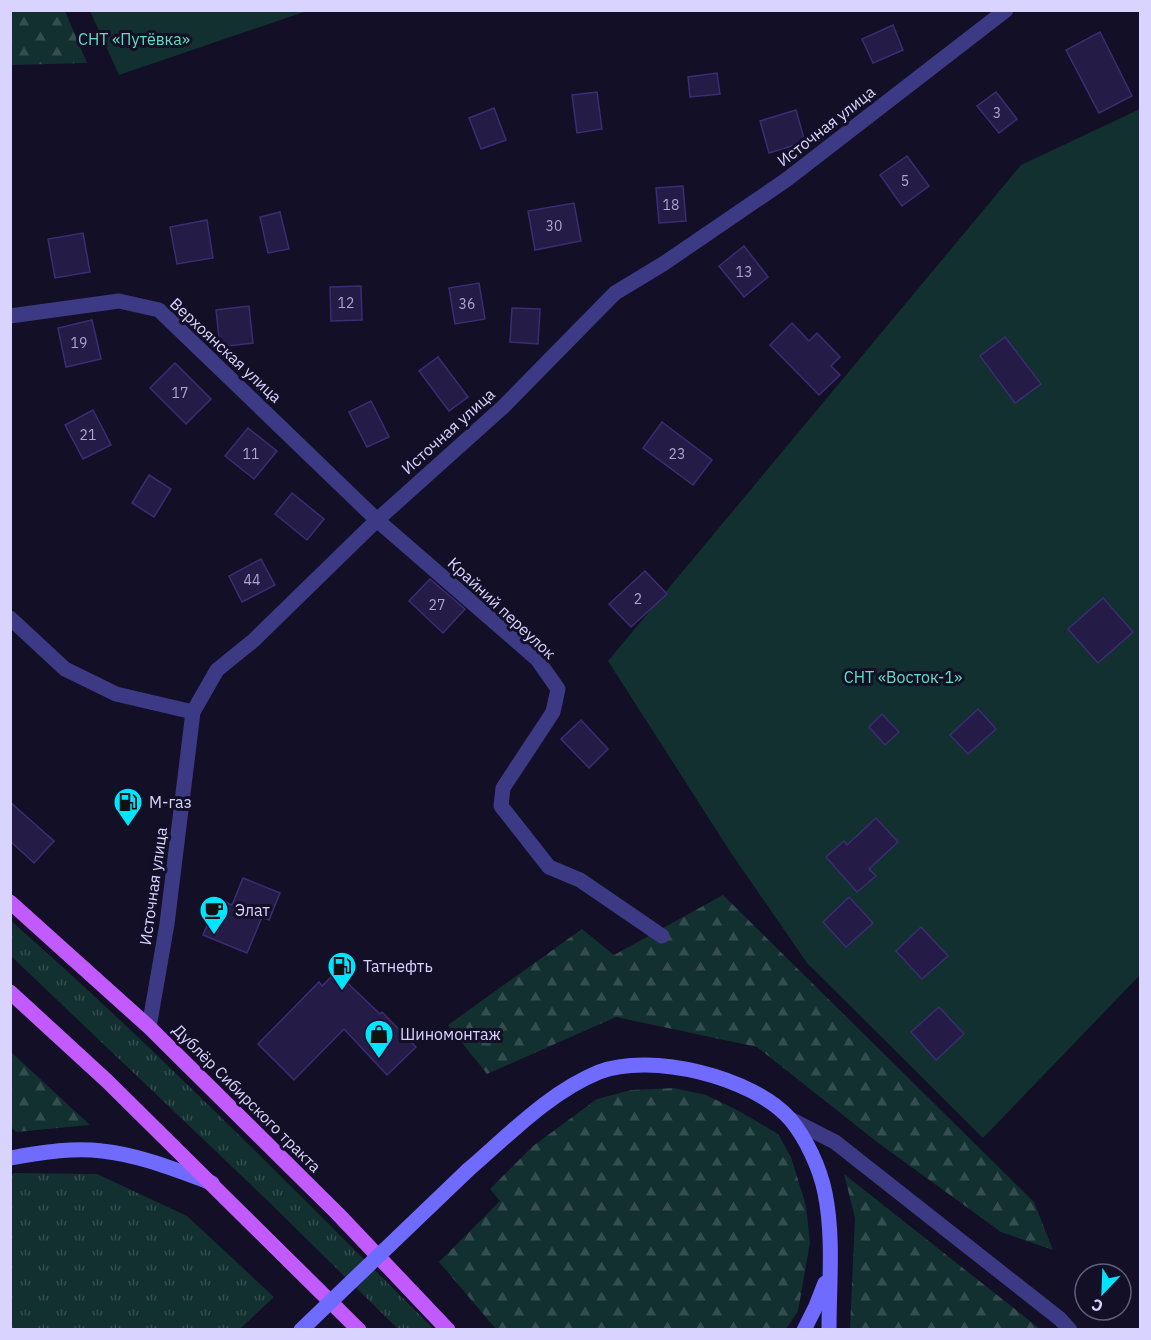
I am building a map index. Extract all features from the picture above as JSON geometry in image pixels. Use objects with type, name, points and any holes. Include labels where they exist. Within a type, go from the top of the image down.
[{"type":"main road","name":"Дублёр Сибирского тракта","points":[[10,902],[149,1027],[339,1214],[448,1329]]},
{"type":"main road","points":[[10,992],[214,1184],[359,1329]]},
{"type":"main road","points":[[301,1329],[468,1170],[539,1108],[572,1085],[601,1071],[635,1065],[670,1066],[700,1071],[727,1080],[772,1104],[790,1119],[808,1148],[825,1192],[830,1265],[829,1329]]},
{"type":"main road","points":[[10,1158],[48,1152],[101,1150],[153,1161],[214,1184]]},
{"type":"main road","points":[[804,1329],[820,1298],[830,1265]]},
{"type":"main road","points":[[415,1294],[454,1329]]},
{"type":"street","name":"Источная улица","points":[[149,1027],[167,924],[193,712],[217,670],[254,640],[377,520],[503,407],[615,294],[786,180],[1006,10]]},
{"type":"street","name":"Верхоянская улица","points":[[10,316],[119,302],[159,310],[377,520]]},
{"type":"street","name":"Крайний переулок","points":[[377,520],[537,660],[558,689],[553,712],[503,788],[501,806],[549,867],[580,880],[662,936]]},
{"type":"street","points":[[10,618],[65,669],[116,694],[193,712]]},
{"type":"street","points":[[790,1119],[835,1142],[1070,1329]]},
{"type":"green space","points":[[10,11],[65,11],[87,63],[11,65]]},
{"type":"green space","name":"СНТ «Путёвка»","points":[[90,11],[307,11],[119,75]]},
{"type":"green space","name":"СНТ «Восток-1»","points":[[1140,109],[1140,975],[983,1138],[807,963],[731,853],[608,661],[1021,165]]},
{"type":"green space","points":[[723,895],[1034,1202],[1053,1250],[1001,1232],[877,1142],[757,1047],[616,1017],[487,1074],[448,1025],[582,929],[614,955]]},
{"type":"green space","points":[[10,920],[173,1070],[434,1329],[398,1329],[269,1202],[11,956]]},
{"type":"green space","points":[[10,1052],[90,1125],[16,1132],[11,1127]]},
{"type":"green space","points":[[674,1088],[706,1095],[778,1134],[791,1157],[806,1206],[810,1243],[798,1311],[786,1329],[496,1329],[439,1262],[500,1201],[490,1189],[533,1146],[597,1099],[631,1090]]},
{"type":"green space","points":[[14,1173],[97,1174],[187,1216],[274,1297],[240,1329],[11,1329],[10,1175]]},
{"type":"green space","points":[[844,1174],[1040,1329],[850,1329],[855,1218]]},
{"type":"building","points":[[893,25],[903,50],[873,63],[862,39]]},
{"type":"building","points":[[1100,32],[1132,96],[1099,113],[1066,50]]},
{"type":"building","points":[[717,73],[720,94],[690,97],[688,77]]},
{"type":"building","points":[[597,92],[602,129],[577,133],[572,95]]},
{"type":"building","points":[[996,92],[1017,119],[999,133],[977,106]]},
{"type":"building","points":[[494,108],[506,140],[481,149],[469,118]]},
{"type":"building","points":[[796,110],[805,142],[769,153],[760,121]]},
{"type":"building","points":[[907,156],[929,186],[902,206],[880,175]]},
{"type":"building","points":[[683,186],[686,221],[659,223],[656,188]]},
{"type":"building","points":[[574,203],[581,241],[535,250],[528,211]]},
{"type":"building","points":[[280,212],[289,249],[268,253],[260,217]]},
{"type":"building","points":[[207,220],[213,258],[177,264],[170,227]]},
{"type":"building","points":[[83,233],[90,272],[55,278],[48,239]]},
{"type":"building","points":[[744,246],[768,277],[744,297],[719,266]]},
{"type":"building","points":[[479,283],[485,319],[455,324],[449,288]]},
{"type":"building","points":[[361,286],[362,320],[331,321],[330,287]]},
{"type":"building","points":[[249,306],[253,343],[220,347],[216,310]]},
{"type":"building","points":[[512,308],[540,309],[538,344],[510,342]]},
{"type":"building","points":[[92,320],[101,359],[66,367],[58,328]]},
{"type":"building","points":[[792,323],[809,341],[817,333],[840,357],[831,366],[840,375],[819,395],[770,345]]},
{"type":"building","points":[[1005,337],[1041,384],[1015,403],[980,356]]},
{"type":"building","points":[[438,357],[468,397],[449,411],[419,371]]},
{"type":"building","points":[[175,363],[211,399],[186,424],[150,388]]},
{"type":"building","points":[[371,401],[389,437],[367,447],[349,412]]},
{"type":"building","points":[[93,410],[111,445],[83,459],[65,425]]},
{"type":"building","points":[[662,422],[712,460],[693,485],[643,448]]},
{"type":"building","points":[[248,428],[277,451],[254,479],[225,456]]},
{"type":"building","points":[[149,475],[171,489],[154,517],[132,503]]},
{"type":"building","points":[[292,493],[324,519],[307,540],[275,514]]},
{"type":"building","points":[[261,559],[275,585],[242,602],[229,576]]},
{"type":"building","points":[[645,571],[667,594],[631,627],[609,604]]},
{"type":"building","points":[[430,579],[465,609],[443,633],[409,601]]},
{"type":"building","points":[[1103,598],[1133,632],[1098,663],[1068,629]]},
{"type":"building","points":[[978,709],[996,729],[968,754],[950,735]]},
{"type":"building","points":[[882,714],[899,732],[885,745],[869,727]]},
{"type":"building","points":[[581,720],[608,749],[589,768],[561,739]]},
{"type":"building","points":[[10,802],[54,841],[34,863],[10,841]]},
{"type":"building","points":[[876,818],[898,842],[869,869],[876,876],[857,892],[826,857],[844,841],[847,845]]},
{"type":"building","points":[[243,878],[280,893],[269,920],[262,917],[247,953],[203,935],[218,899],[232,905]]},
{"type":"building","points":[[849,897],[873,923],[846,947],[823,922]]},
{"type":"building","points":[[921,927],[948,956],[922,979],[896,951]]},
{"type":"building","points":[[336,972],[380,1014],[382,1012],[416,1047],[387,1075],[344,1029],[294,1080],[258,1044],[319,982],[322,986]]},
{"type":"building","points":[[939,1007],[964,1034],[936,1060],[911,1032]]},
{"type":"place","name":"М-газ","points":[[128,828]]},
{"type":"place","name":"Элат","points":[[214,936]]},
{"type":"place","name":"Татнефть","points":[[342,992]]},
{"type":"place","name":"Шиномонтаж","points":[[379,1060]]}]
